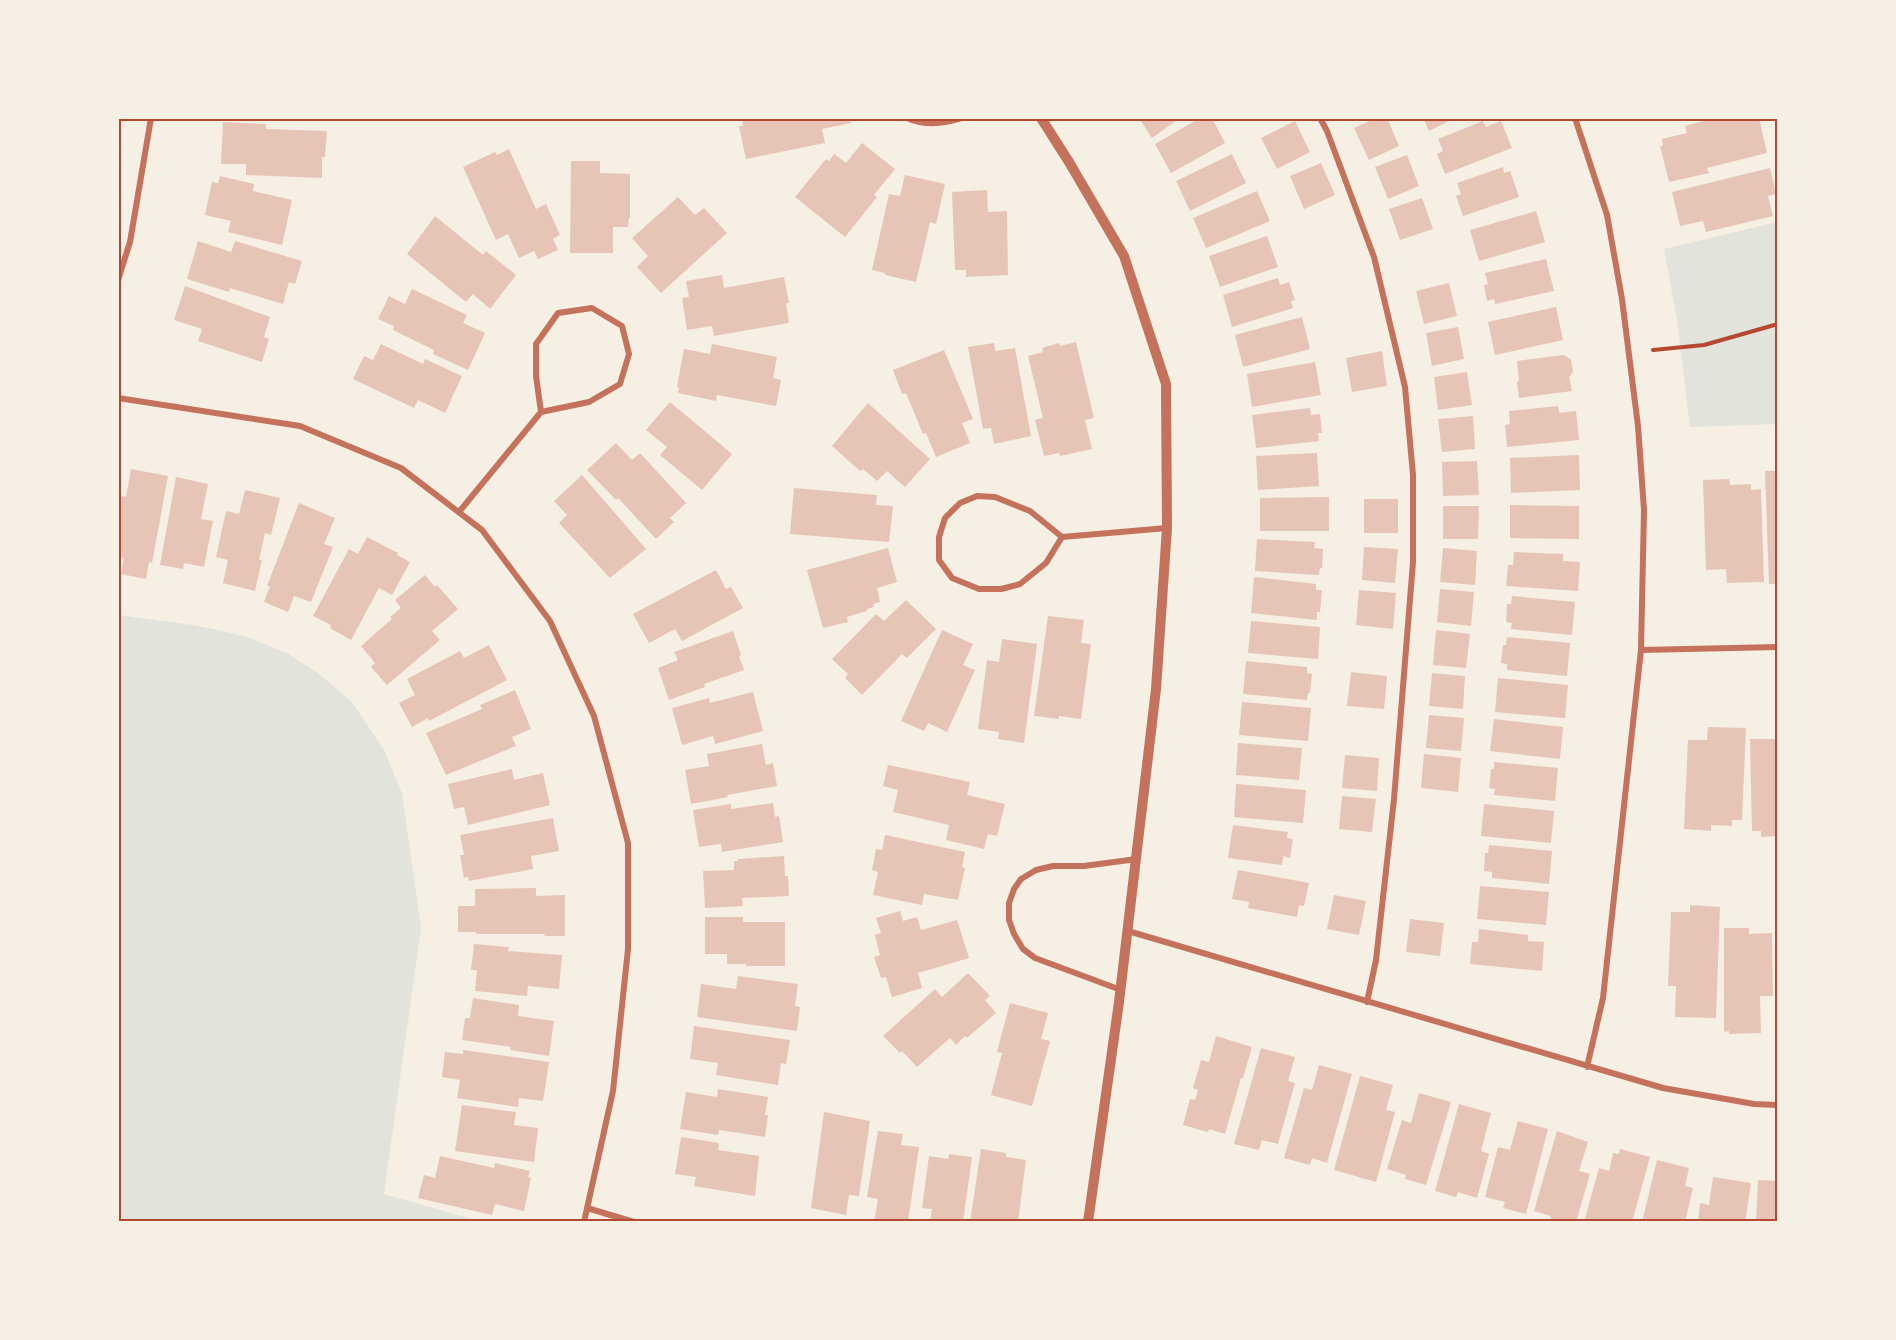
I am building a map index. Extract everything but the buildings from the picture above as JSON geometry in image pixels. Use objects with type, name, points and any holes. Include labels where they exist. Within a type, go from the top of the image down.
[{"type":"street","points":[[118,280],[130,242],[151,118]]},
{"type":"street","points":[[907,118],[916,122],[929,123],[945,123],[962,118]]},
{"type":"street","points":[[1041,118],[1124,256],[1166,384],[1167,528],[1156,689],[1121,990],[1088,1221]]},
{"type":"street","points":[[1320,118],[1327,131],[1374,257],[1405,387],[1413,475],[1413,562],[1394,799],[1378,951],[1367,1002]]},
{"type":"street","points":[[1575,118],[1607,215],[1622,299],[1638,426],[1644,510],[1641,650],[1603,998],[1587,1067]]},
{"type":"street","points":[[459,512],[541,412],[589,402],[620,384],[629,354],[622,326],[592,308],[558,313],[536,344],[541,412]]},
{"type":"street","points":[[118,398],[300,426],[400,468],[482,530],[550,621],[594,716],[628,843],[628,949],[613,1091],[584,1221]]},
{"type":"street","points":[[1062,537],[1046,563],[1020,584],[1001,590],[979,589],[952,578],[939,560],[939,537],[945,518],[960,503],[977,496],[995,497],[1030,511],[1062,537],[1167,528]]},
{"type":"street","points":[[1641,650],[1778,647]]},
{"type":"street","points":[[1121,990],[1035,958],[1023,949],[1009,920],[1009,903],[1021,879],[1036,870],[1053,867],[1084,867],[1137,859]]},
{"type":"street","points":[[1128,931],[1663,1088],[1754,1104],[1778,1105]]},
{"type":"street","points":[[587,1208],[634,1221]]},
{"type":"path","points":[[1653,350],[1704,345],[1778,324]]},
{"type":"shaded area","points":[[1777,222],[1777,424],[1690,427],[1677,320],[1664,249]]},
{"type":"shaded area","points":[[119,615],[199,626],[248,637],[288,654],[318,673],[352,702],[384,750],[402,793],[421,928],[384,1194],[479,1221],[119,1221]]}]
